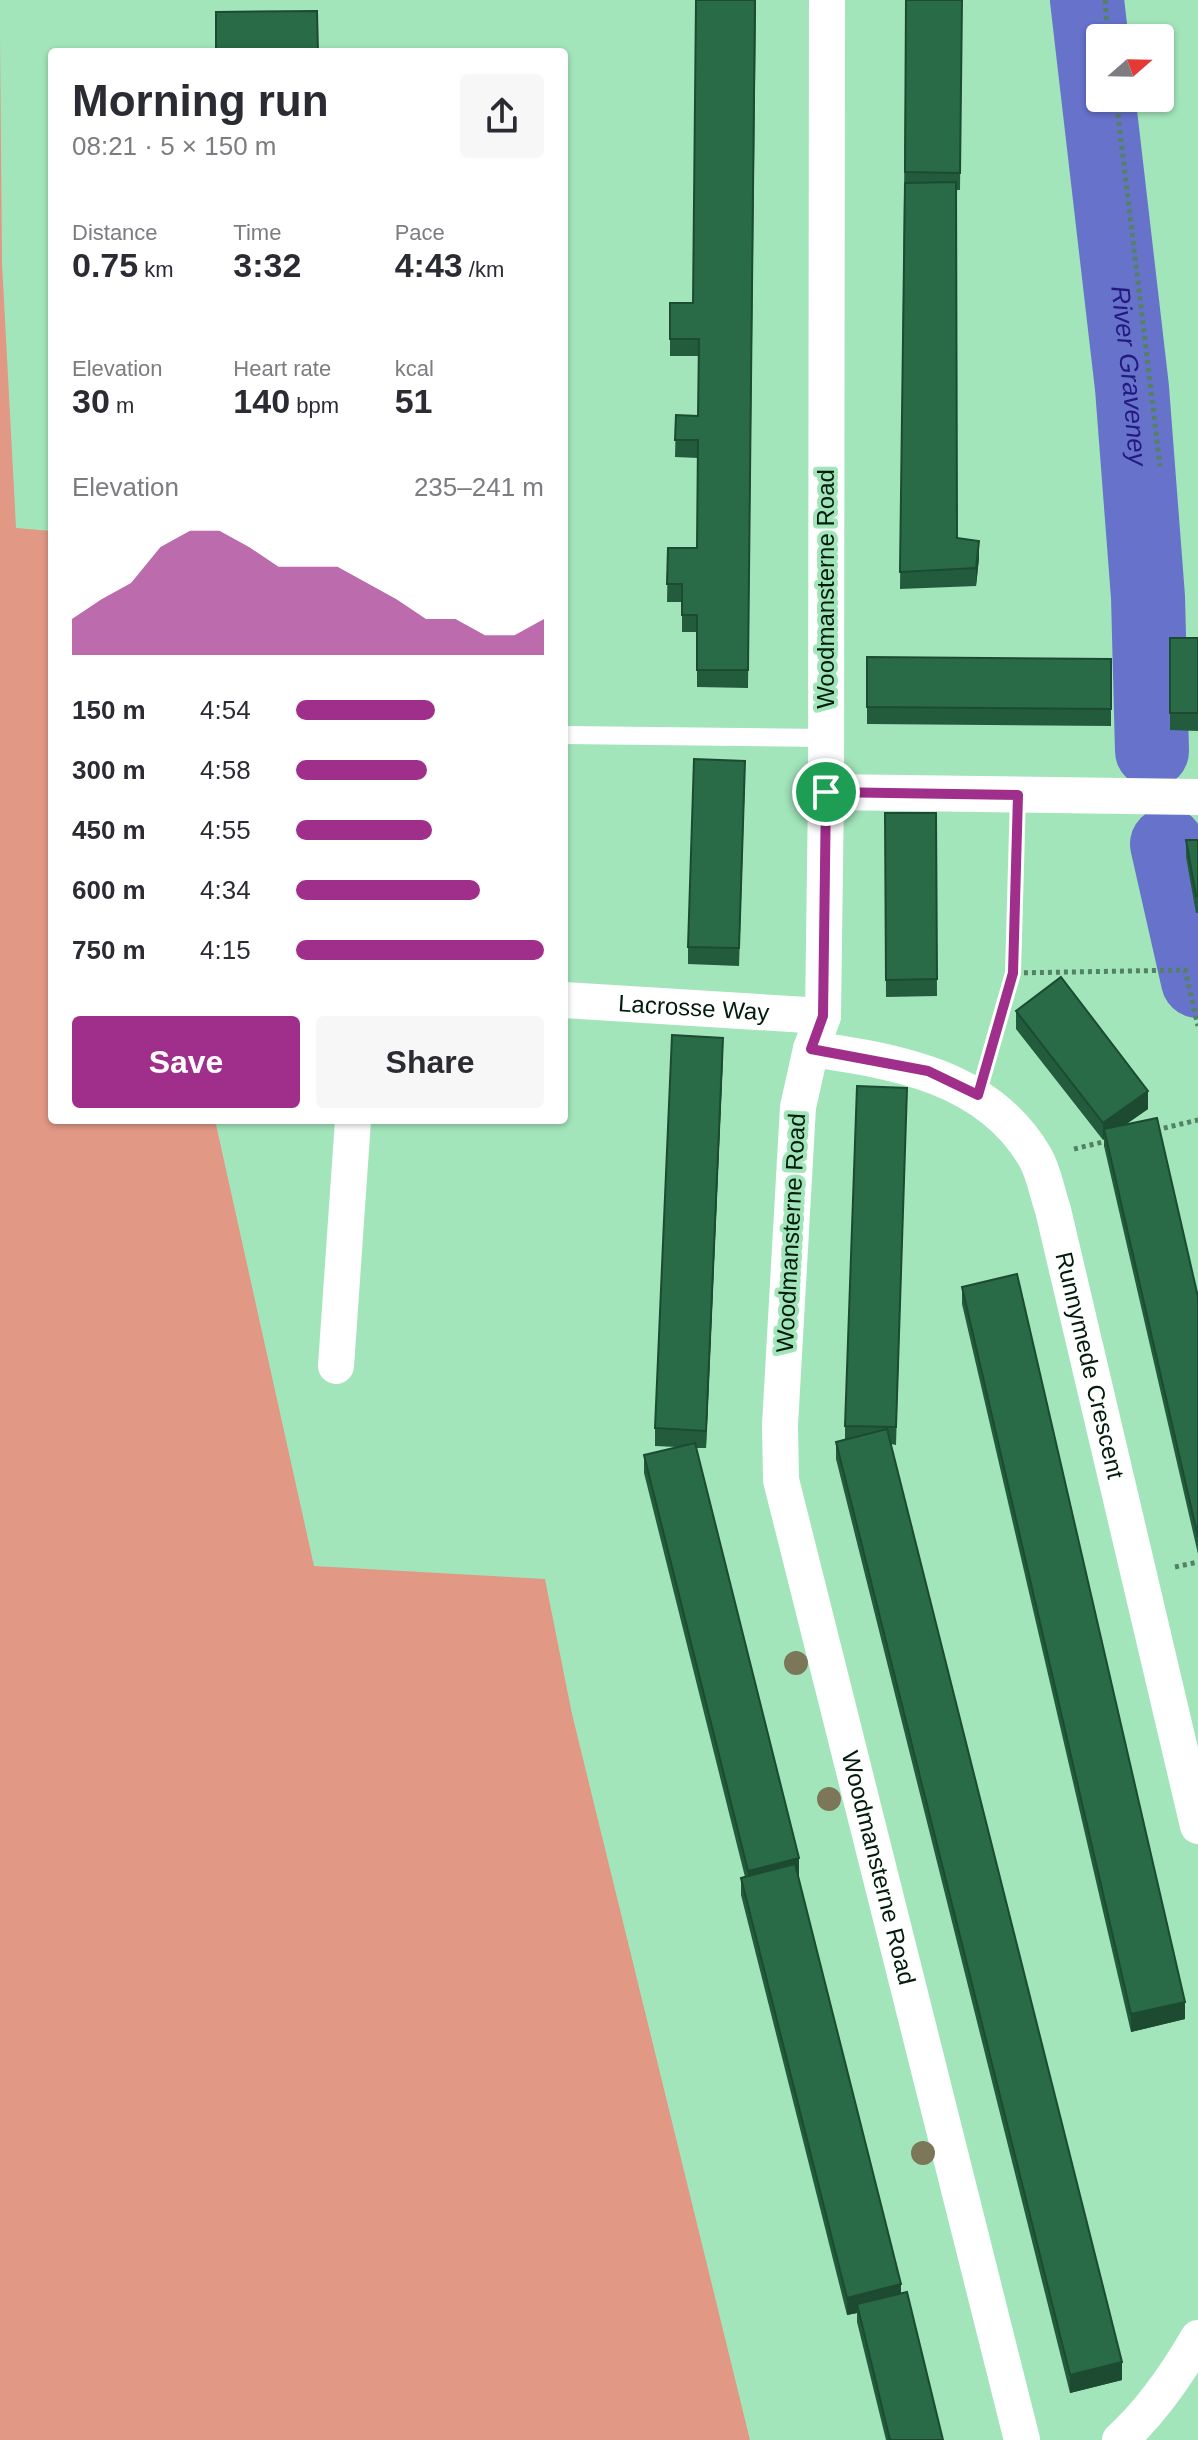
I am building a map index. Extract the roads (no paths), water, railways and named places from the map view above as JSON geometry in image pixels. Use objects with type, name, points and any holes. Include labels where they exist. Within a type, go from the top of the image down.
[{"type":"street","name":"Woodmansterne Road","points":[[827,0],[823,1016],[811,1049],[798,1107],[780,1425],[781,1480],[1022,2440]]},
{"type":"street","points":[[826,792],[1198,797]]},
{"type":"street","name":"Lacrosse Way","points":[[568,1000],[823,1016]]},
{"type":"street","name":"Runnymede Crescent","points":[[811,1049],[928,1071],[978,1095],[1010,1125],[1036,1158],[1057,1225],[1198,1826]]},
{"type":"street","points":[[336,1366],[353,1124]]},
{"type":"street","points":[[1120,2440],[1141,2420],[1181,2367],[1198,2338]]},
{"type":"lane","points":[[568,735],[825,738]]},
{"type":"waterway","name":"River Graveney","points":[[1087,0],[1132,388],[1148,597],[1152,751]]},
{"type":"waterway","name":"River Graveney","points":[[1167,844],[1198,981]]}]
